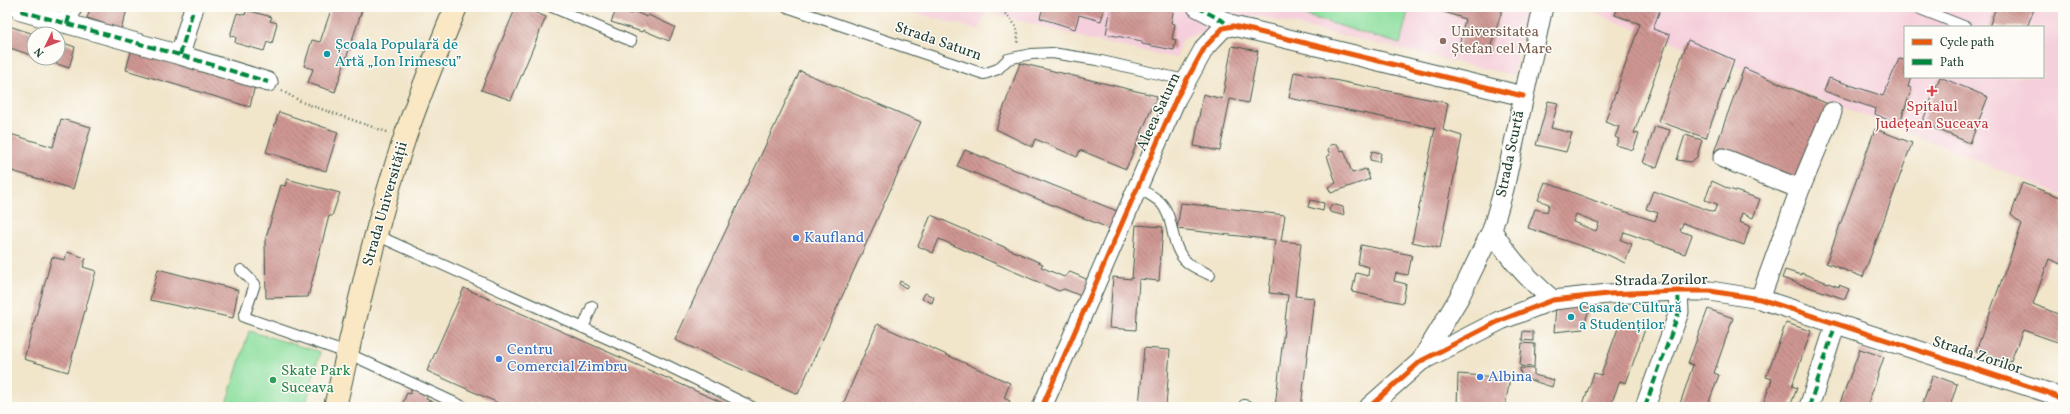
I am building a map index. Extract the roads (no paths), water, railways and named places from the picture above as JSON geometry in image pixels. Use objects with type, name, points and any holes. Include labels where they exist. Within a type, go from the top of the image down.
[{"type":"street","points":[[180,55],[194,7]]},
{"type":"street","name":"Strada Universității","points":[[335,407],[376,235],[404,138],[456,7]]},
{"type":"street","points":[[1197,7],[1233,26],[1523,96]]},
{"type":"street","name":"Strada Scurtă","points":[[1421,361],[1460,296],[1492,230],[1504,189],[1543,7]]},
{"type":"street","points":[[21,11],[70,16],[180,55],[268,82]]},
{"type":"street","name":"Aleea Saturn","points":[[1042,407],[1185,80],[1213,36],[1223,28],[1233,26]]},
{"type":"street","points":[[1760,299],[1800,188],[1832,112]]},
{"type":"street","points":[[1723,158],[1800,188]]},
{"type":"street","points":[[1492,230],[1505,252],[1517,267],[1553,300]]},
{"type":"street","points":[[1645,407],[1679,312],[1678,291]]},
{"type":"street","name":"Strada Zorilor","points":[[1369,407],[1421,361],[1502,320],[1553,300],[1608,294],[1678,291],[1710,291],[1760,299],[2042,390],[2063,402]]},
{"type":"street","points":[[1809,407],[1836,323]]},
{"type":"lane","points":[[552,7],[631,41]]},
{"type":"lane","name":"Strada Saturn","points":[[787,7],[984,74],[998,69],[1008,59],[1031,54],[1052,54],[1097,60],[1185,80]]},
{"type":"lane","points":[[1915,7],[1963,26]]},
{"type":"lane","points":[[1137,188],[1152,195],[1161,203],[1167,214],[1172,237],[1181,255],[1189,264],[1210,275]]},
{"type":"lane","points":[[376,235],[583,328],[752,407]]},
{"type":"lane","points":[[241,270],[255,284],[244,317],[347,353],[464,407]]},
{"type":"lane","points":[[583,328],[592,306]]},
{"type":"place","name":"Universitatea Ștefan cel Mare","points":[[1443,41]]},
{"type":"place","name":"Școala Populară de Artă „Ion Irimescu”","points":[[327,54]]},
{"type":"place","name":"Spitalul Județean Suceava","points":[[1932,91]]},
{"type":"place","name":"Kaufland","points":[[796,238]]},
{"type":"place","name":"Casa de Cultură a Studenților","points":[[1571,317]]},
{"type":"place","name":"Centru Comercial Zimbru","points":[[499,359]]},
{"type":"place","name":"Albina","points":[[1480,377]]},
{"type":"place","name":"Skate Park Suceava","points":[[273,380]]}]
